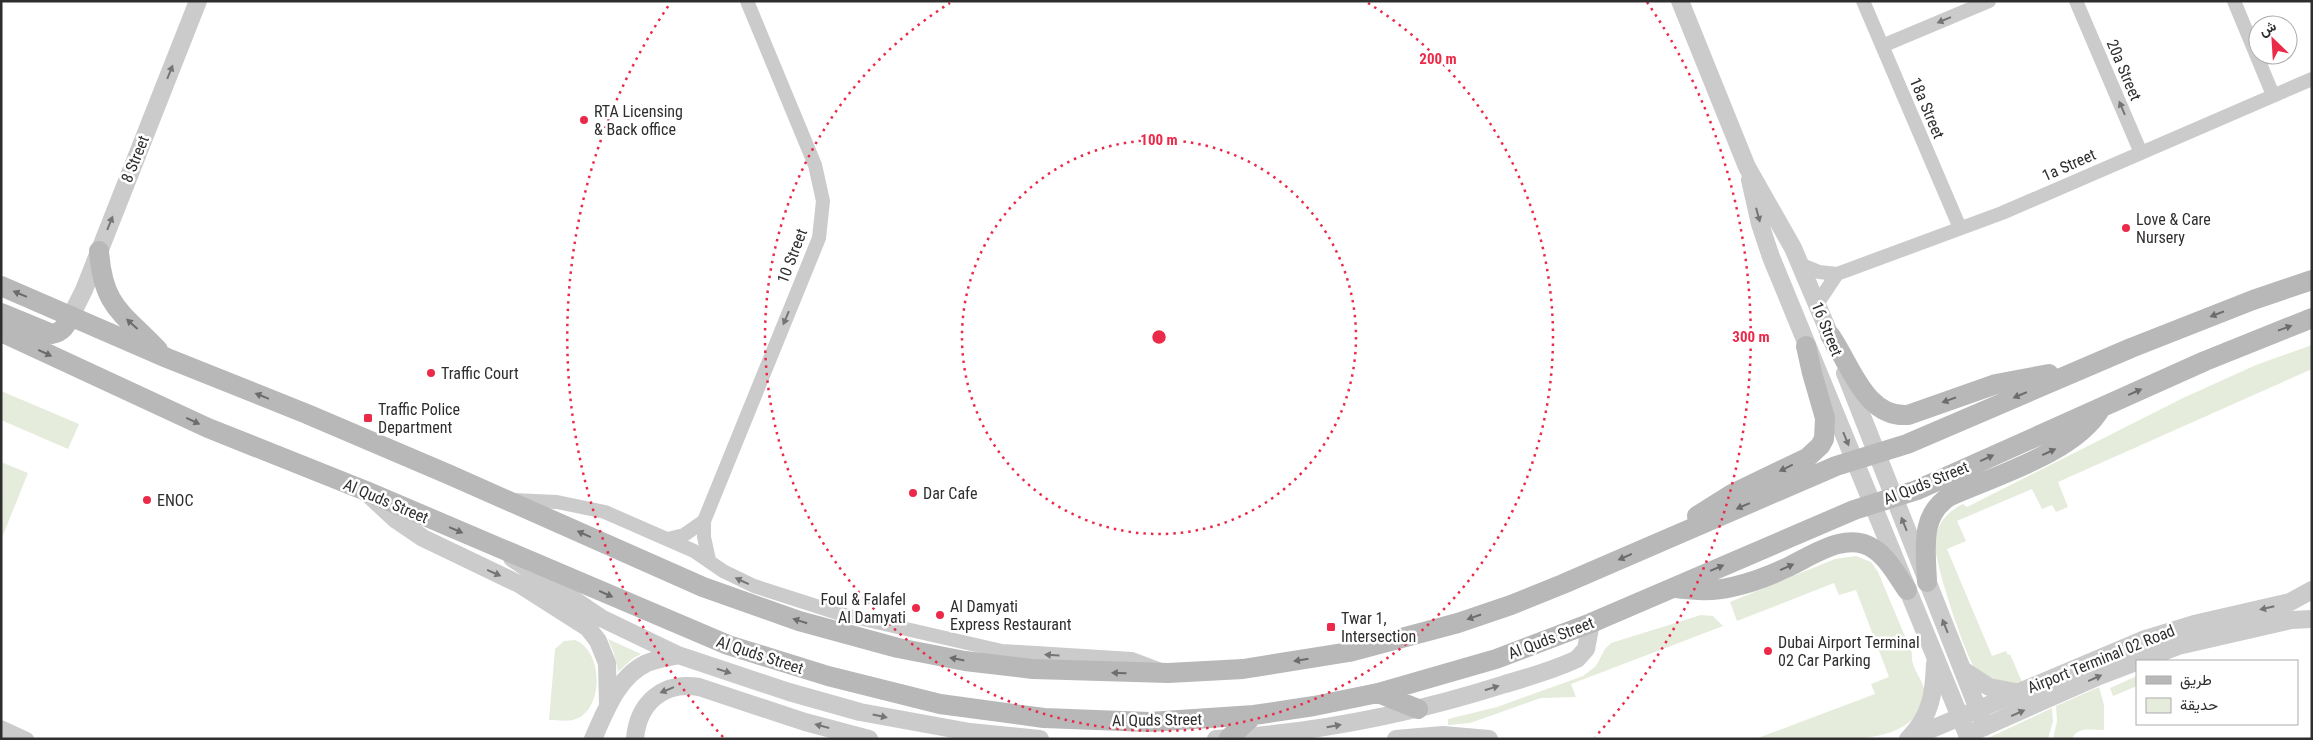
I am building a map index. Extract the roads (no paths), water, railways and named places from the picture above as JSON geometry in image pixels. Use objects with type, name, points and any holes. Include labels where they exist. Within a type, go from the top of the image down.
[{"type":"main road","points":[[99,251],[103,284],[113,305],[167,358]]},
{"type":"main road","points":[[1,286],[167,358],[307,414],[704,587],[775,613],[848,636],[965,661],[1099,673],[1168,673],[1243,669],[1349,652],[1404,638],[1511,604],[1564,584],[1670,537],[1855,460],[1907,444],[2081,369],[2253,300],[2312,280]]},
{"type":"main road","points":[[1,313],[52,334],[64,328],[71,316]]},
{"type":"main road","name":"Al Quds Street","points":[[1,332],[208,428],[366,491],[728,645],[828,676],[940,704],[1044,718],[1096,721],[1167,721],[1254,715],[1378,693],[1496,659],[1592,623],[1854,510],[1894,498],[2261,337],[2312,318]]},
{"type":"main road","points":[[1830,335],[1868,398],[1879,408],[1892,414],[1916,413],[1996,384],[2081,369]]},
{"type":"main road","points":[[1670,537],[1716,502],[1807,458],[1820,446],[1826,432],[1825,418],[1806,346]]},
{"type":"main road","points":[[1927,582],[1926,532],[1930,515],[1936,507],[1950,496],[2066,444],[2093,423],[2102,407]]},
{"type":"main road","points":[[1673,588],[1700,591],[1731,587],[1784,569],[1828,548],[1853,542],[1874,549],[1882,556],[1907,590]]},
{"type":"main road","points":[[1378,693],[1418,709]]},
{"type":"main road","points":[[1222,738],[1254,715]]},
{"type":"street","name":"10 Street","points":[[709,560],[704,536],[704,521],[819,238],[823,219],[821,182],[747,1]]},
{"type":"street","name":"16 Street","points":[[1680,1],[1747,167],[1765,241],[1806,346],[1872,504]]},
{"type":"street","name":"18a Street","points":[[1862,1],[1960,228]]},
{"type":"street","points":[[1882,46],[1989,1]]},
{"type":"street","name":"20a Street","points":[[2076,1],[2141,152]]},
{"type":"street","points":[[2234,1],[2273,95]]},
{"type":"street","name":"8 Street","points":[[71,316],[208,2]]},
{"type":"street","name":"1a Street","points":[[1838,274],[1960,228],[2312,79]]},
{"type":"street","name":"16 Street","points":[[1747,167],[1776,214],[1802,265],[1894,498]]},
{"type":"street","points":[[1802,265],[1819,272],[1838,274],[1817,304]]},
{"type":"street","points":[[366,491],[395,519],[423,538],[519,584],[588,628],[598,641],[607,663],[608,705]]},
{"type":"street","points":[[1894,498],[1985,727]]},
{"type":"street","points":[[507,500],[540,500],[590,508],[618,517],[668,539],[709,560],[723,571],[754,586],[841,614],[1002,651],[1132,659],[1151,664],[1168,673]]},
{"type":"street","points":[[1872,504],[1960,717],[1964,737]]},
{"type":"street","points":[[668,539],[684,535],[704,521]]},
{"type":"street","points":[[504,551],[538,577],[587,606],[601,618],[678,656],[789,692],[860,712],[933,726],[1040,739]]},
{"type":"street","name":"Airport Terminal 02 Road","points":[[1908,739],[2017,692],[2172,630],[2290,602],[2312,590]]},
{"type":"street","name":"Airport Terminal 02 Road","points":[[2141,660],[2178,646],[2291,620],[2312,619]]},
{"type":"street","points":[[1222,738],[1316,729],[1418,709],[1494,688],[1577,659],[1586,649],[1592,623]]},
{"type":"street","points":[[593,739],[608,705],[628,677],[640,667],[656,660],[678,656]]},
{"type":"street","points":[[1908,739],[1921,724],[1930,707],[1934,694],[1935,658]]},
{"type":"street","name":"Airport Terminal 02 Road","points":[[1964,737],[2136,662]]},
{"type":"street","points":[[1963,670],[1990,687],[2017,692]]},
{"type":"street","points":[[635,739],[641,714],[653,696],[669,688],[684,685],[699,687],[806,722],[870,739]]},
{"type":"street","points":[[1,727],[27,739]]},
{"type":"street","points":[[1396,739],[1459,735],[1489,739]]},
{"type":"place","name":"RTA Licensing & Back office","points":[[584,120]]},
{"type":"place","name":"Love & Care Nursery","points":[[2126,228]]},
{"type":"place","name":"Traffic Court","points":[[431,373]]},
{"type":"place","name":"Traffic Police Department","points":[[368,418]]},
{"type":"place","name":"Dar Cafe","points":[[913,493]]},
{"type":"place","name":"ENOC","points":[[147,500]]},
{"type":"place","name":"Foul & Falafel Al Damyati","points":[[916,608]]},
{"type":"place","name":"Al Damyati Express Restaurant","points":[[940,615]]},
{"type":"place","name":"Twar 1, Intersection","points":[[1331,627]]},
{"type":"place","name":"Dubai Airport Terminal 02 Car Parking","points":[[1768,651]]}]
